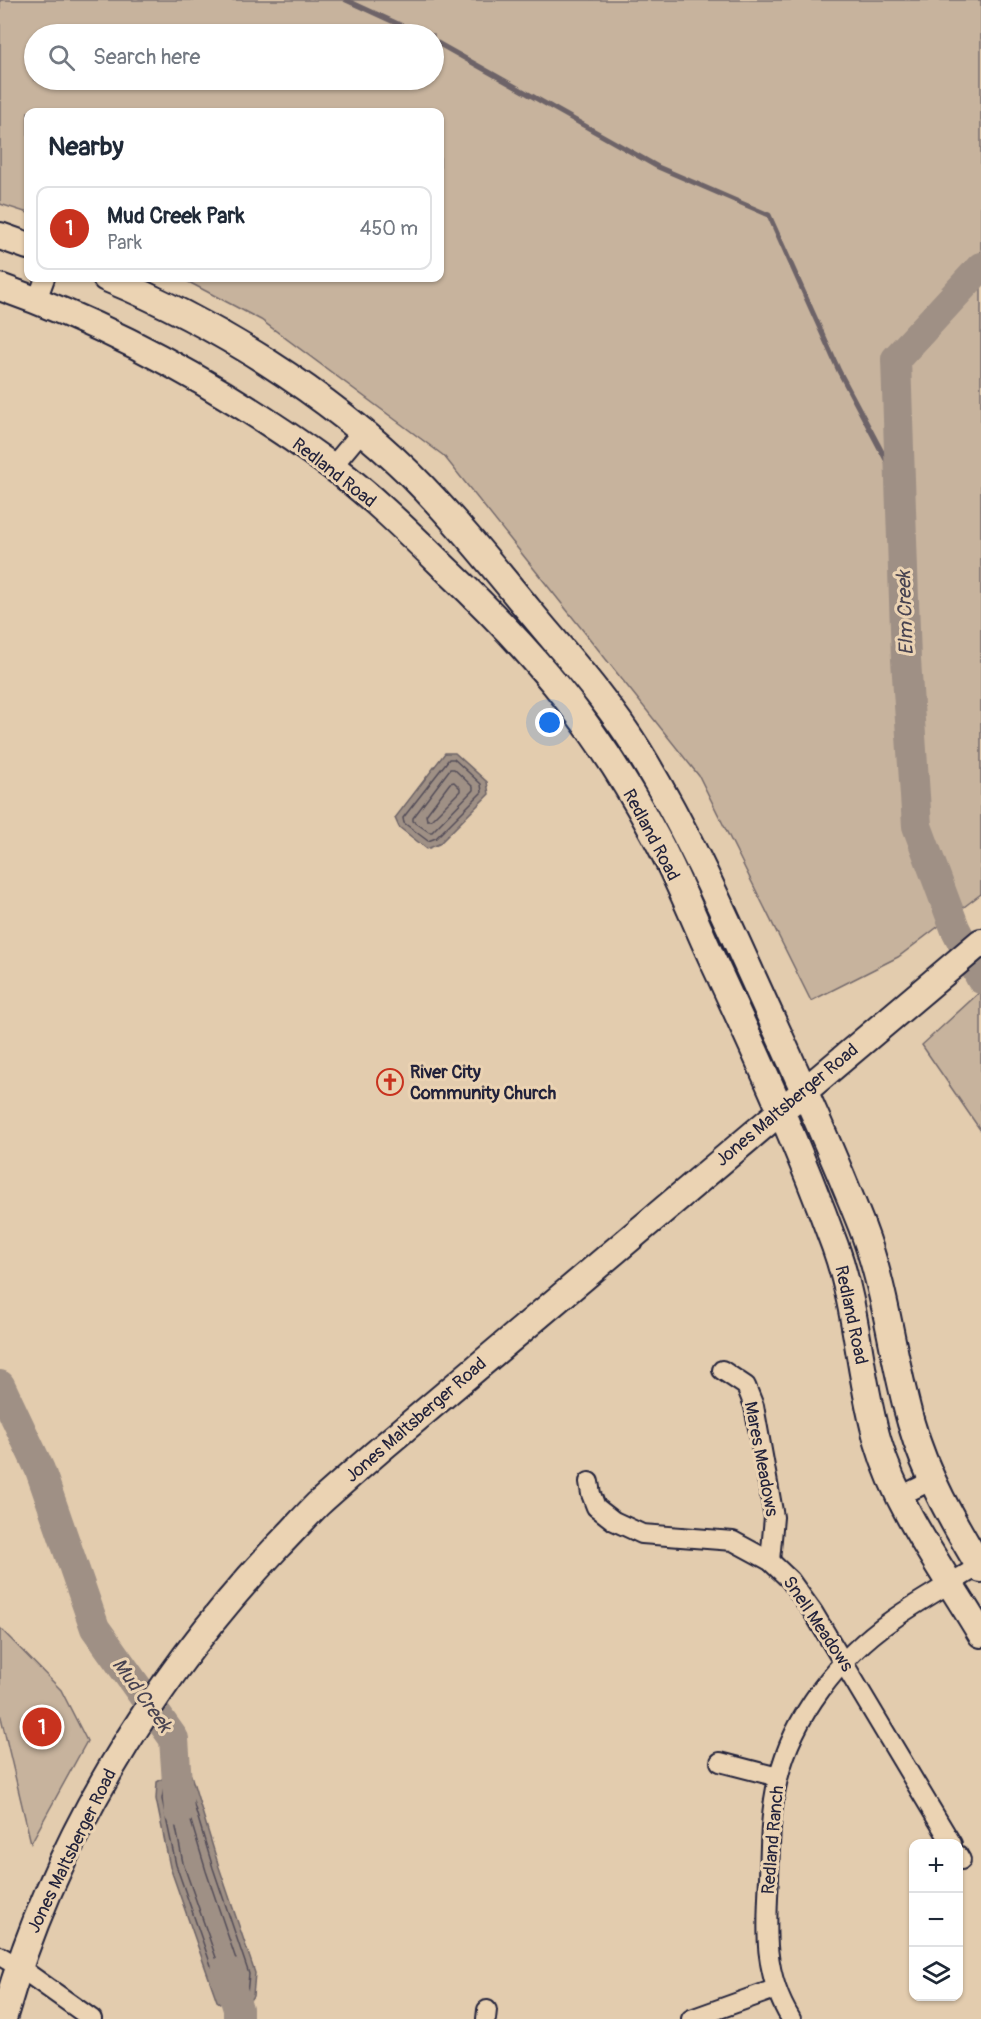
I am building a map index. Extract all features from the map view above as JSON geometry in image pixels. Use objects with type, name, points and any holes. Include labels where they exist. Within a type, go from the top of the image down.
[{"type":"main road","points":[[0,236],[24,245]]},
{"type":"main road","name":"Redland Road","points":[[115,282],[185,315],[227,339],[318,396],[362,431],[411,476],[474,543],[613,712],[679,821],[707,876],[804,1090],[863,1229],[877,1272],[887,1308],[903,1396],[931,1481],[980,1567]]},
{"type":"main road","name":"Redland Road","points":[[0,287],[41,289],[103,328],[177,365],[332,467],[402,526],[500,621],[554,683],[593,734],[653,832],[782,1109],[848,1285],[879,1446],[900,1496],[981,1634]]},
{"type":"main road","name":"Jones Maltsberger Road","points":[[3,2019],[10,1961],[26,1946],[69,1849],[114,1763],[199,1638],[245,1581],[317,1505],[383,1447],[981,942]]},
{"type":"street","points":[[332,467],[362,431]]},
{"type":"street","name":"Mares Meadows","points":[[722,1370],[746,1386],[754,1406],[774,1518],[770,1561]]},
{"type":"street","points":[[900,1496],[931,1481]]},
{"type":"street","name":"Snell Meadows","points":[[589,1482],[596,1507],[614,1521],[642,1534],[733,1541],[770,1561],[790,1580],[844,1662],[949,1839]]},
{"type":"street","name":"Redland Ranch","points":[[791,2019],[775,1989],[766,1932],[772,1806],[778,1777],[790,1745],[819,1692],[864,1642],[890,1621],[980,1567]]},
{"type":"street","points":[[720,1762],[778,1777]]},
{"type":"street","points":[[10,1961],[92,2019]]},
{"type":"street","points":[[691,2019],[775,1989]]},
{"type":"shaded area","points":[[0,0],[981,0],[981,894],[898,957],[811,1001],[699,776],[444,456],[261,320],[189,282],[444,282],[444,108],[24,108],[24,212],[0,204]]},
{"type":"shaded area","points":[[981,991],[981,1131],[922,1045]]},
{"type":"shaded area","points":[[0,1628],[61,1690],[87,1741],[31,1843],[0,1713]]},
{"type":"water","points":[[445,753],[455,753],[487,782],[489,794],[439,844],[427,849],[399,827],[395,818]]},
{"type":"water","points":[[184,1766],[191,1775],[255,1973],[253,1996],[245,2007],[230,2010],[217,2001],[170,1867],[156,1799],[157,1782]]},
{"type":"waterway","points":[[346,0],[398,24]]},
{"type":"waterway","points":[[444,47],[658,167],[769,215],[839,371],[901,488]]},
{"type":"waterway","name":"Elm Creek","points":[[981,267],[896,359],[906,660],[917,826],[955,928],[981,979]]},
{"type":"waterway","name":"Mud Creek","points":[[0,1385],[40,1470],[95,1628],[174,1739],[179,1812]]},
{"type":"waterway","name":"Mud Creek","points":[[226,1970],[238,2009],[238,2019]]},
{"type":"place","name":"River City Community Church","points":[[390,1082]]},
{"type":"place","name":"Mud Creek Park","points":[[42,1727]]}]
